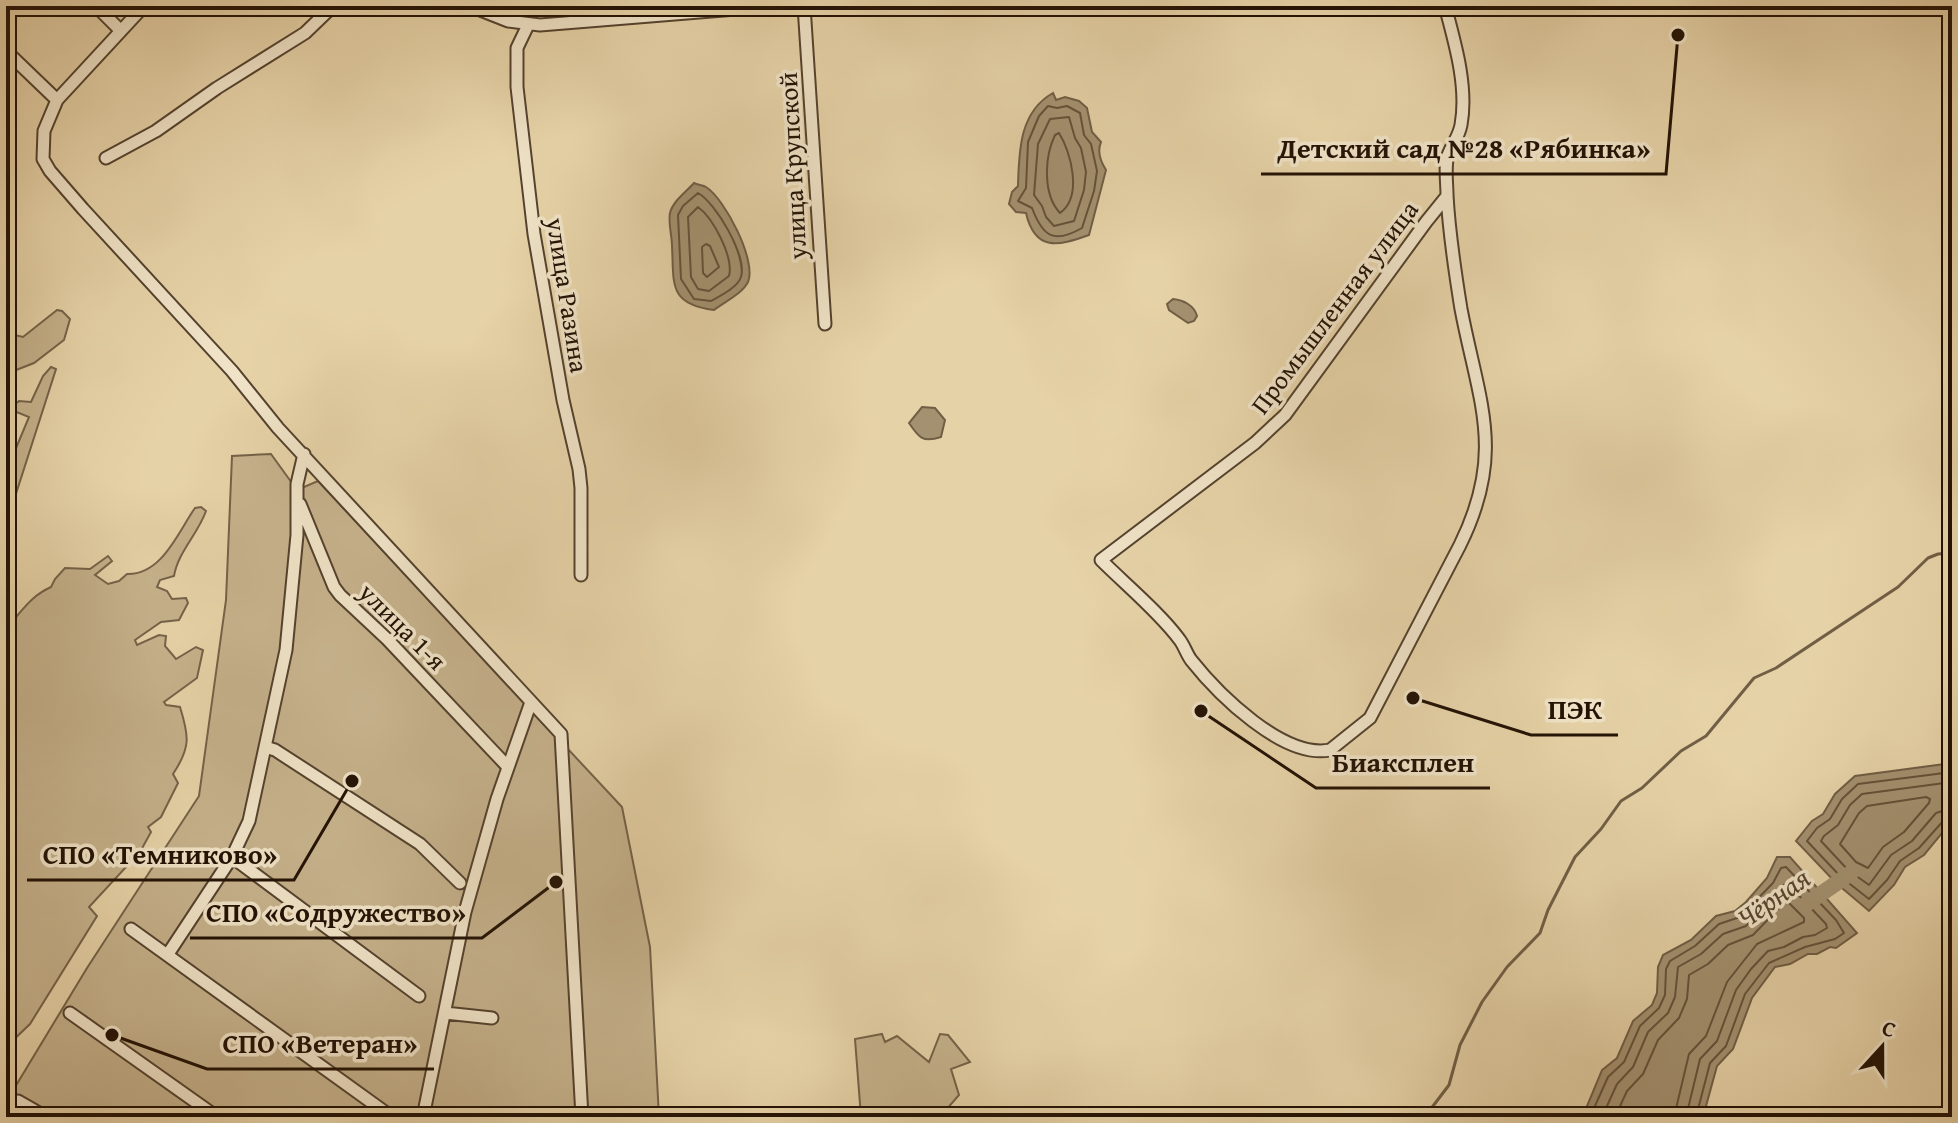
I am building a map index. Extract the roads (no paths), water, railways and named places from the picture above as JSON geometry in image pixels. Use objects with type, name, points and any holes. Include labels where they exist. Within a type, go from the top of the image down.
[{"type":"street","points":[[96,6],[120,30]]},
{"type":"street","points":[[144,6],[57,100],[42,142],[43,159],[50,171],[304,454],[561,734],[582,1117]]},
{"type":"street","points":[[106,158],[156,131],[217,88],[305,33],[333,6]]},
{"type":"street","points":[[470,6],[528,25],[773,6]]},
{"type":"street","name":"улица Крупской","points":[[804,6],[825,324]]},
{"type":"street","name":"Промышленная улица","points":[[1445,6],[1459,64],[1463,107],[1460,132],[1447,155],[1447,196],[1461,307],[1485,424],[1486,458],[1481,494],[1464,537],[1370,718],[1330,750],[1303,749],[1284,741],[1247,717],[1190,659],[1179,638],[1101,560],[1255,443],[1285,415],[1447,196]]},
{"type":"street","name":"улица Разина","points":[[528,25],[517,48],[517,87],[534,234],[581,488],[581,575]]},
{"type":"street","points":[[6,51],[57,100]]},
{"type":"street","points":[[168,954],[232,857],[249,821],[290,619],[297,496],[304,454]]},
{"type":"street","name":"улица 1-я","points":[[297,496],[340,595],[387,639],[508,767]]},
{"type":"street","points":[[423,1117],[465,912],[508,767],[531,702]]},
{"type":"street","points":[[265,747],[275,750],[420,844],[460,883]]},
{"type":"street","points":[[232,857],[419,996]]},
{"type":"street","points":[[131,929],[389,1115]]},
{"type":"street","points":[[70,1013],[217,1117]]},
{"type":"street","points":[[445,1013],[492,1018]]},
{"type":"street","points":[[18,1101],[46,1117]]},
{"type":"water","points":[[1053,93],[1056,100],[1065,97],[1079,101],[1087,108],[1092,132],[1101,142],[1100,156],[1106,170],[1089,235],[1058,243],[1042,240],[1030,226],[1026,213],[1016,212],[1009,204],[1012,192],[1018,186],[1021,147],[1027,122],[1033,111]]},
{"type":"water","points":[[694,183],[706,187],[722,204],[738,231],[750,272],[745,286],[714,310],[688,303],[676,290],[674,281],[670,213]]},
{"type":"water","points":[[1173,299],[1191,306],[1197,316],[1194,321],[1188,323],[1169,310],[1167,304]]},
{"type":"water","points":[[922,407],[935,408],[945,420],[941,437],[922,438],[909,423]]},
{"type":"water","points":[[1952,763],[1952,821],[1924,855],[1905,867],[1894,885],[1869,911],[1836,883],[1796,841],[1812,821],[1823,814],[1835,794],[1855,776]]},
{"type":"water","points":[[1777,857],[1790,857],[1857,933],[1836,948],[1830,947],[1775,967],[1752,998],[1733,1049],[1717,1066],[1703,1117],[1578,1117],[1585,1111],[1602,1070],[1617,1058],[1633,1021],[1652,1005],[1663,955],[1691,940],[1716,916],[1735,911],[1746,902],[1767,878]]},
{"type":"waterway","points":[[1428,1117],[1449,1085],[1460,1045],[1482,1002],[1507,967],[1540,933],[1575,857],[1621,801],[1642,788],[1681,751],[1706,736],[1754,678],[1776,668],[1898,587],[1928,558],[1952,553]]},
{"type":"waterway","name":"Чёрная","points":[[1805,905],[1851,873]]},
{"type":"place","name":"Детский сад №28 «Рябинка»","points":[[1678,35]]},
{"type":"place","name":"ПЭК","points":[[1413,698]]},
{"type":"place","name":"Биаксплен","points":[[1201,711]]},
{"type":"place","name":"СПО «Темниково»","points":[[352,781]]},
{"type":"place","name":"СПО «Содружество»","points":[[556,882]]},
{"type":"place","name":"СПО «Ветеран»","points":[[112,1035]]}]
